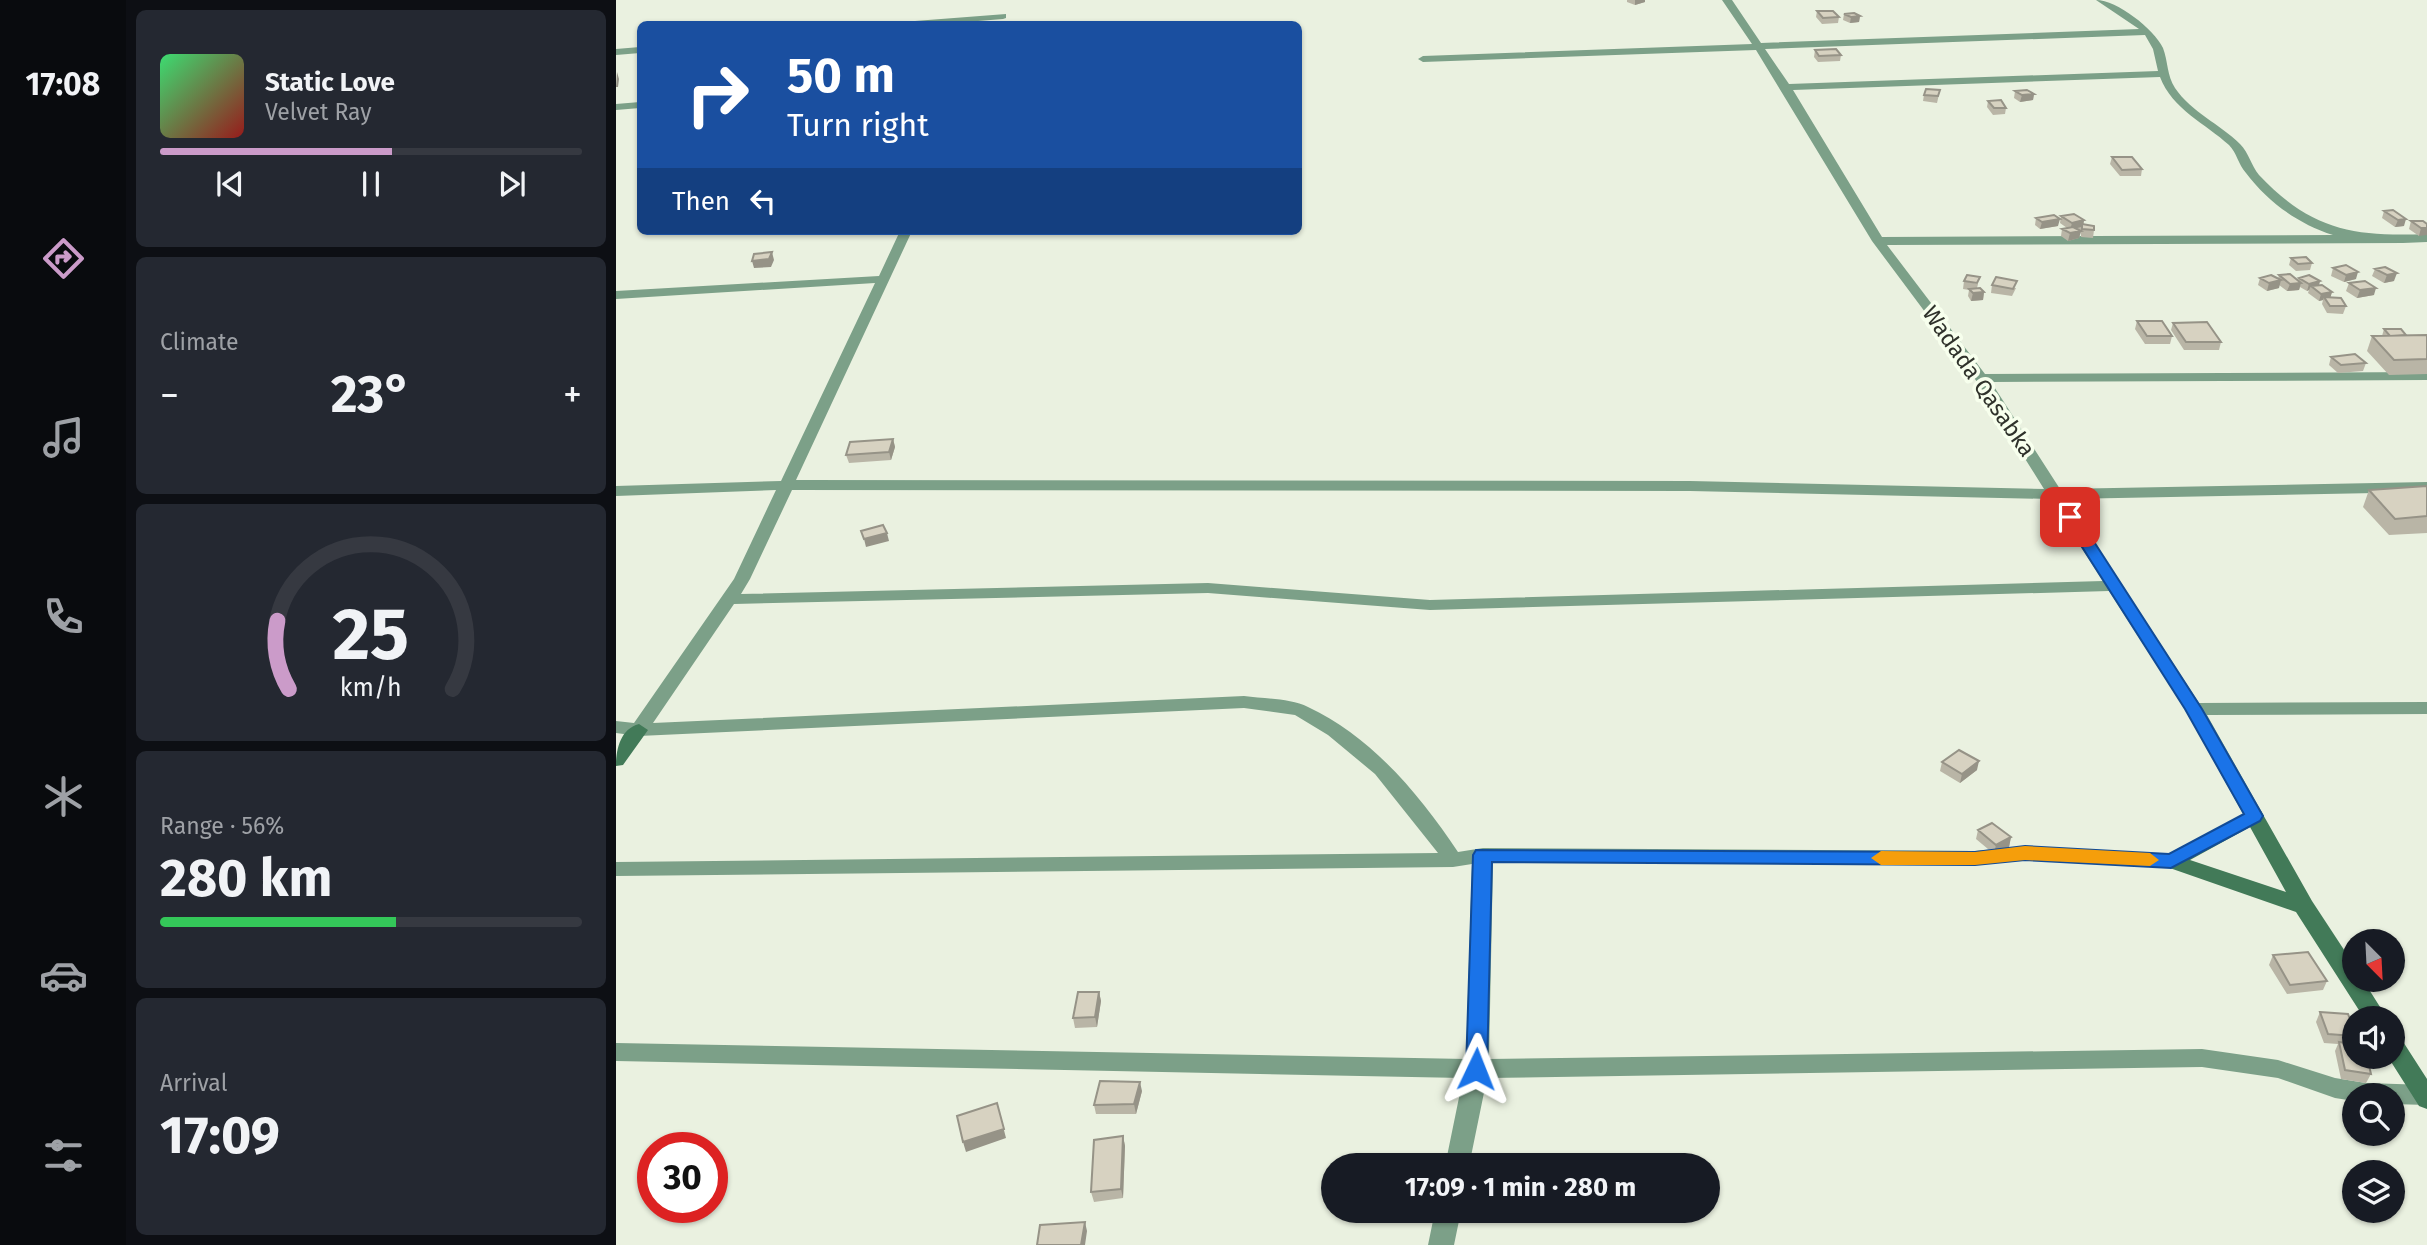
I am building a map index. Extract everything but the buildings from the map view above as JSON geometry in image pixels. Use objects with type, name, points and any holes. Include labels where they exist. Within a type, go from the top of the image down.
[{"type":"street","name":"Wadada Qasabka","points":[[1727,0],[1786,87],[1878,241],[1981,378],[2194,709],[2304,906],[2368,1006]]},
{"type":"street","points":[[2101,0],[2115,13],[2147,32],[2163,53],[2164,74],[2170,88],[2241,150],[2247,167],[2268,190],[2320,229],[2353,239]]},
{"type":"street","points":[[948,21],[1003,16]]},
{"type":"street","points":[[1423,60],[2147,32]]},
{"type":"street","points":[[616,52],[637,50]]},
{"type":"street","points":[[1786,87],[2164,74]]},
{"type":"street","points":[[616,107],[637,105]]},
{"type":"street","points":[[616,760],[742,579],[904,235]]},
{"type":"street","points":[[1878,241],[2427,238]]},
{"type":"street","points":[[616,295],[885,279]]},
{"type":"street","points":[[1981,378],[2427,376]]},
{"type":"street","points":[[616,491],[787,485],[1690,486],[2056,494],[2427,487]]},
{"type":"street","points":[[728,599],[1208,588],[1430,605],[2115,586]]},
{"type":"street","points":[[616,727],[639,730],[1244,702],[1300,710],[1335,731],[1382,769],[1431,827],[1453,860]]},
{"type":"street","points":[[2194,709],[2427,708]]},
{"type":"street","points":[[2171,861],[2254,816]]},
{"type":"street","points":[[616,869],[1453,860],[1483,855],[1975,858],[2025,853],[2171,861],[2304,906]]},
{"type":"street","points":[[1460,1153],[1476,1069],[1483,855]]},
{"type":"street","points":[[616,1052],[1476,1069],[2202,1058],[2278,1069],[2356,1092],[2426,1097]]},
{"type":"street","points":[[2405,1064],[2426,1097]]},
{"type":"street","points":[[1441,1245],[1446,1223]]},
{"type":"slow traffic","points":[[1881,858],[1975,858],[2025,853],[2150,860]]},
{"type":"route","points":[[1476,1069],[1483,855],[1975,858],[2025,853],[2171,861],[2254,816],[2194,709],[2070,517]]}]
